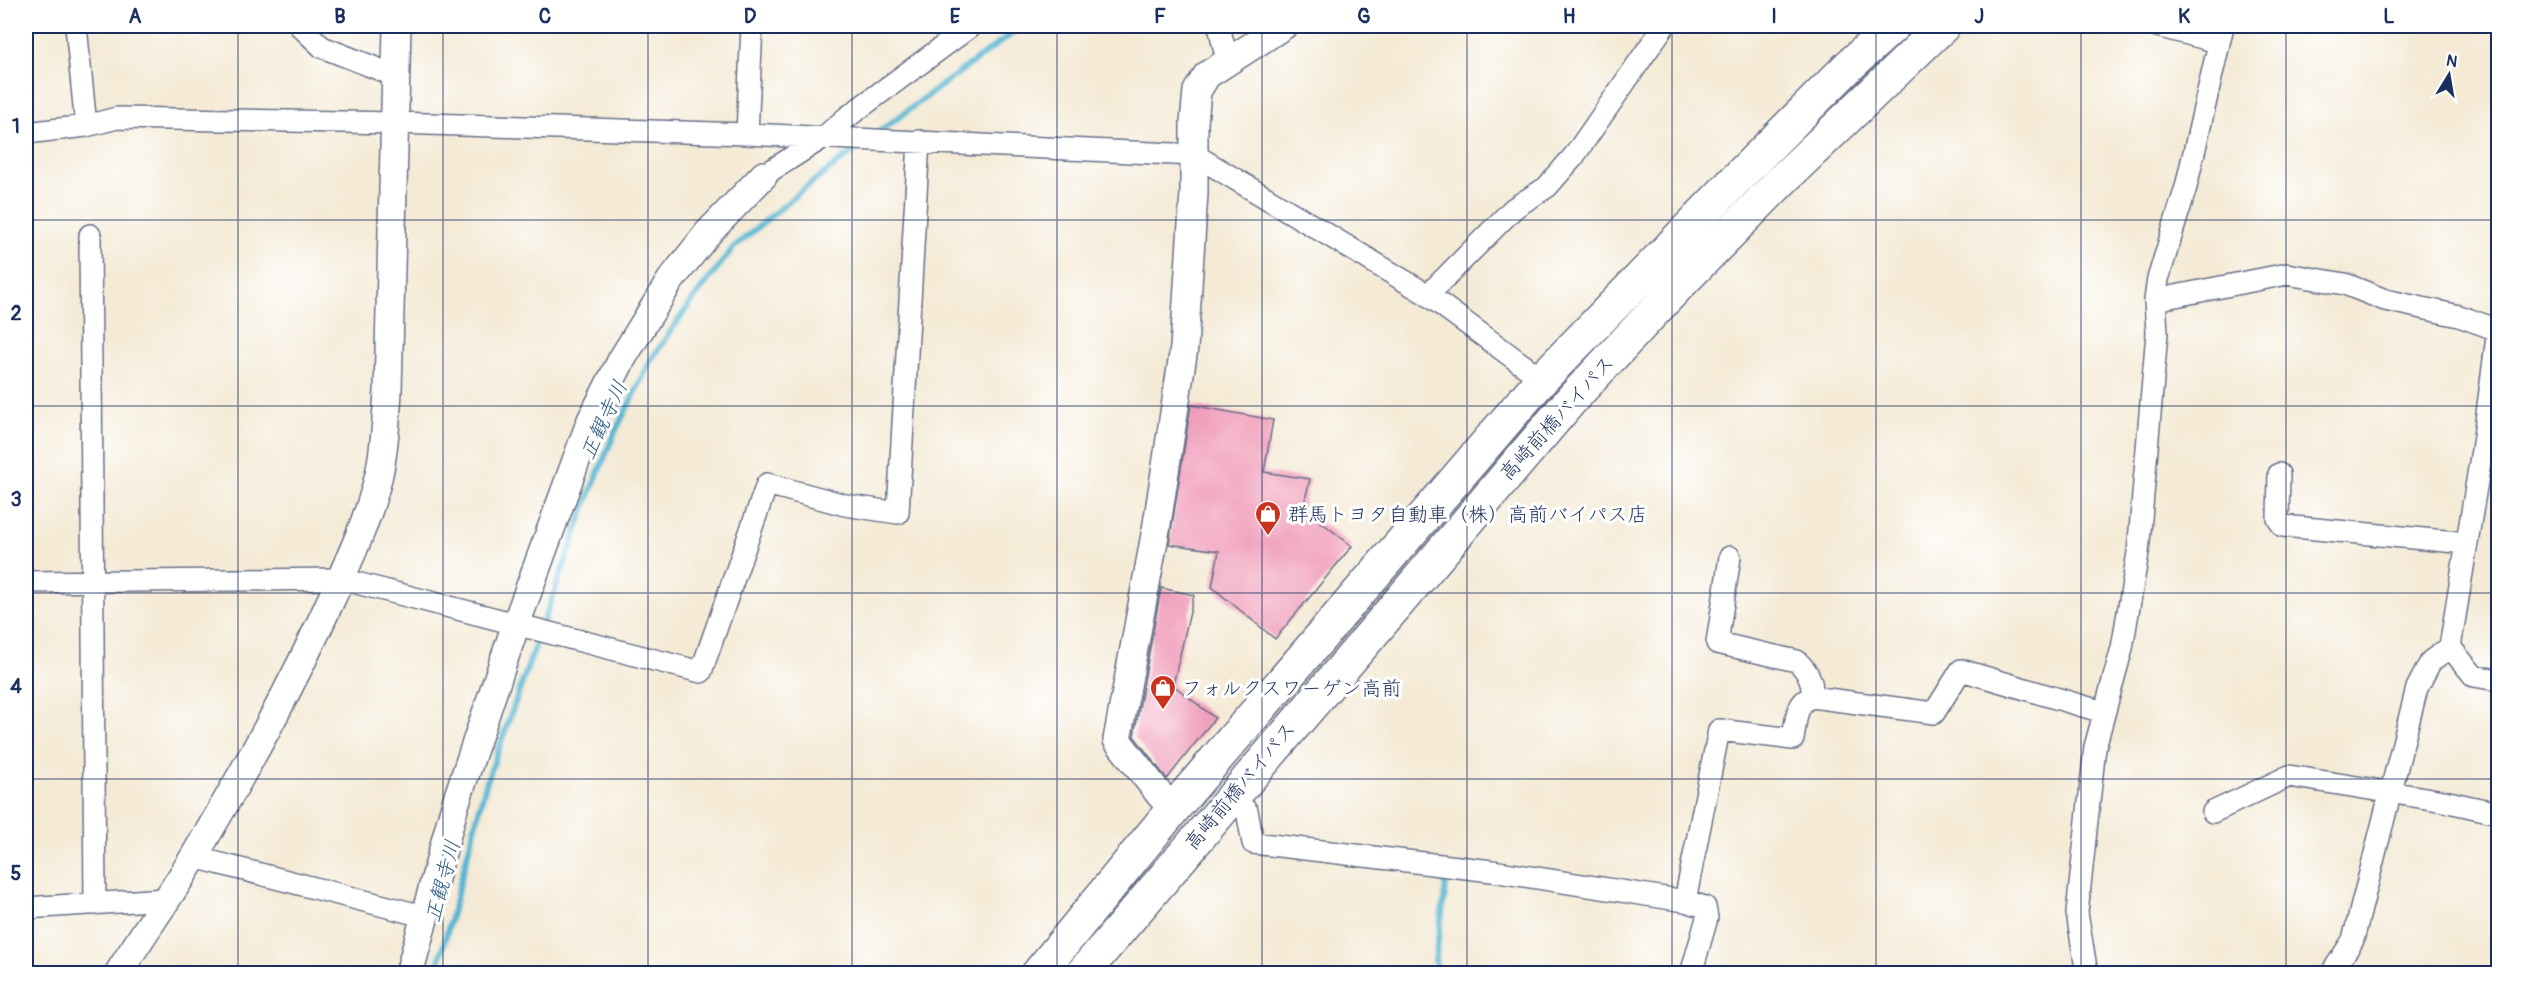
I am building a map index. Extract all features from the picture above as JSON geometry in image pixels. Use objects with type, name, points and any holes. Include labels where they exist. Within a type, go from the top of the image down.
[{"type":"highway","name":"高崎前橋バイパス","points":[[1038,974],[1174,808],[1542,379],[1738,177],[1850,65],[1893,26]]},
{"type":"highway","name":"高崎前橋バイパス","points":[[1082,974],[1230,797],[1572,399],[1764,199],[1943,26]]},
{"type":"street","points":[[76,26],[86,126]]},
{"type":"street","points":[[300,26],[322,47],[396,76]]},
{"type":"street","points":[[118,974],[194,857],[267,730],[308,652],[340,579],[379,474],[385,434],[397,26]]},
{"type":"street","points":[[747,134],[752,26]]},
{"type":"street","points":[[409,974],[455,805],[516,624],[591,420],[622,359],[670,281],[708,233],[764,176],[824,137],[846,118],[971,26]]},
{"type":"street","points":[[1219,26],[1227,60]]},
{"type":"street","points":[[1174,808],[1160,795],[1117,741],[1157,524],[1184,348],[1197,92],[1207,75],[1283,26]]},
{"type":"street","points":[[1428,295],[1514,208],[1546,187],[1574,156],[1664,26]]},
{"type":"street","points":[[2087,974],[2077,913],[2095,747],[2122,648],[2138,553],[2157,333],[2155,300],[2158,279],[2186,187],[2221,34],[2157,26]]},
{"type":"street","points":[[26,136],[86,126],[117,118],[395,123],[777,135],[1195,155],[1428,295],[1542,379]]},
{"type":"street","points":[[764,176],[775,154],[777,135]]},
{"type":"street","points":[[26,582],[340,579],[701,672],[767,484],[845,505],[898,513],[919,141]]},
{"type":"street","points":[[90,236],[94,903]]},
{"type":"street","points":[[2155,300],[2287,274],[2344,284],[2385,300],[2459,316],[2498,329],[2450,647],[2431,661],[2417,688],[2353,940],[2331,974]]},
{"type":"street","points":[[2279,474],[2278,519],[2283,526],[2467,543]]},
{"type":"street","points":[[1730,557],[1717,643],[1797,661],[1807,671],[1813,682],[1812,697]]},
{"type":"street","points":[[2450,647],[2474,676],[2499,680]]},
{"type":"street","points":[[1684,901],[1719,730],[1793,739],[1799,706],[1804,699],[1812,697],[1934,713],[1961,670],[2103,712]]},
{"type":"street","points":[[2213,812],[2289,776],[2392,792],[2499,813]]},
{"type":"street","points":[[1230,797],[1247,811],[1253,843],[1492,871],[1684,901],[1705,907],[1707,918],[1690,974]]},
{"type":"street","points":[[194,857],[423,916]]},
{"type":"street","points":[[26,908],[166,899]]},
{"type":"building","points":[[1191,405],[1273,420],[1264,472],[1310,479],[1303,508],[1352,546],[1275,639],[1212,587],[1219,551],[1169,544]]},
{"type":"building","points":[[1161,588],[1194,595],[1173,685],[1215,718],[1167,779],[1134,736]]},
{"type":"waterway","name":"正観寺川","points":[[876,134],[1022,26]]},
{"type":"waterway","name":"正観寺川","points":[[542,626],[614,434],[651,360],[689,305],[733,248],[801,191],[860,146]]},
{"type":"waterway","name":"正観寺川","points":[[436,974],[486,784],[539,635]]},
{"type":"waterway","points":[[1438,872],[1446,886],[1435,961],[1440,974]]},
{"type":"place","name":"群馬トヨタ自動車（株）高前バイパス店","points":[[1268,537]]},
{"type":"place","name":"フォルクスワーゲン高前","points":[[1163,711]]}]
